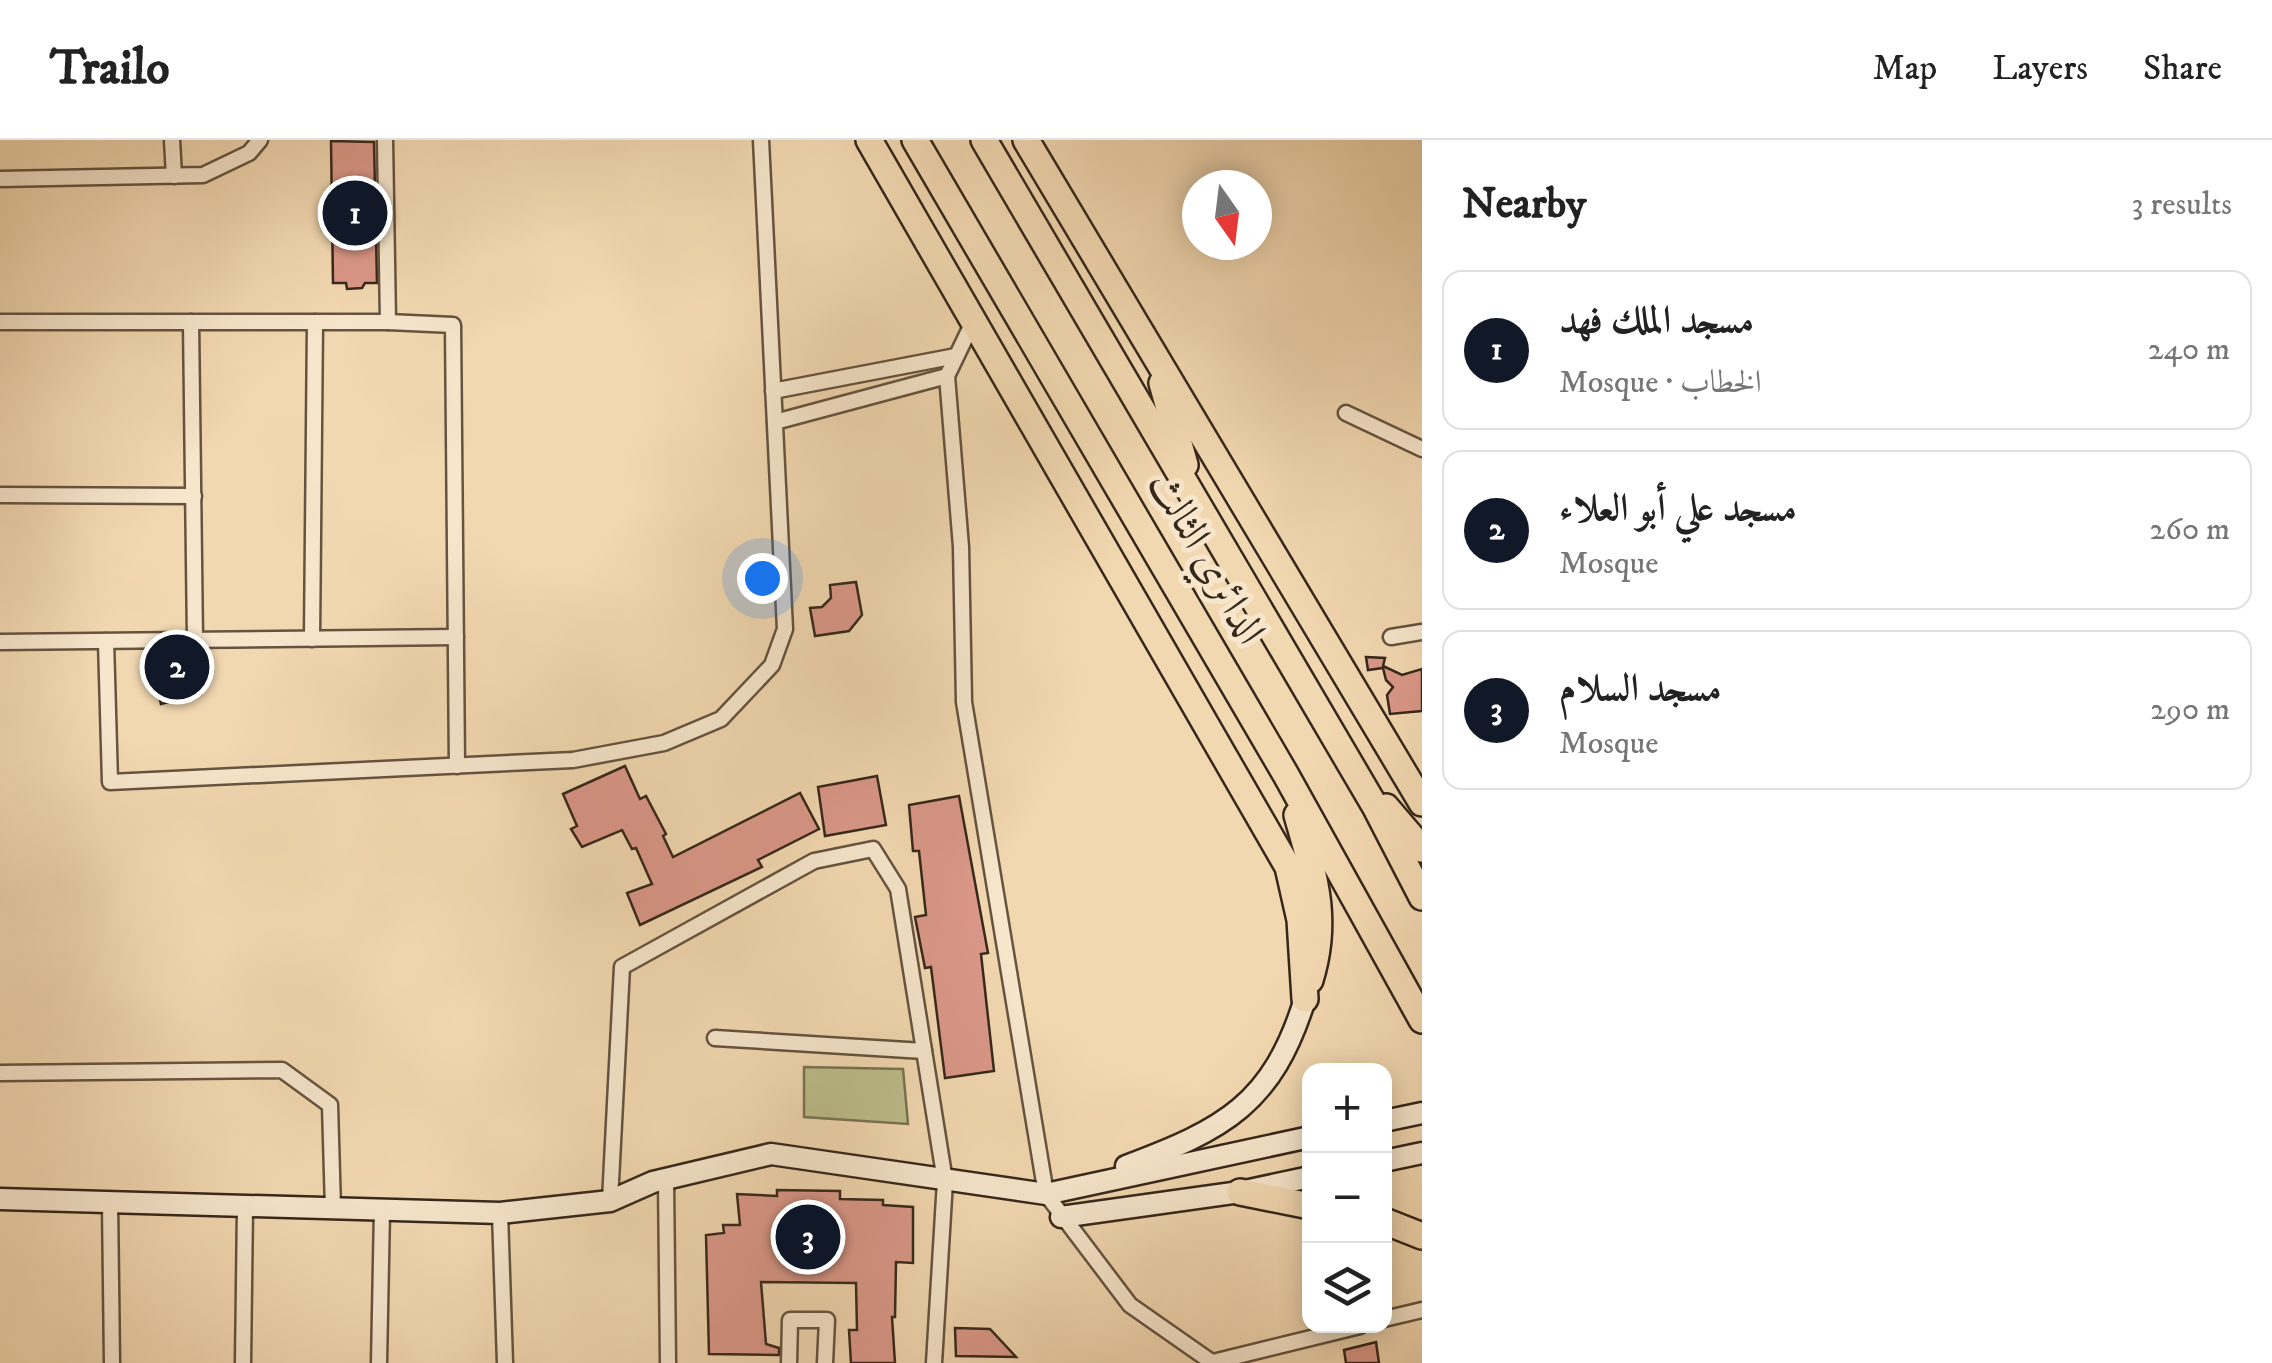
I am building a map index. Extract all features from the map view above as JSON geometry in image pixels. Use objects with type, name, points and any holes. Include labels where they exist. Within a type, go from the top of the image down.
[{"type":"highway","points":[[869,140],[1288,867],[1300,920],[1304,1000]]},
{"type":"highway","name":"الدائري الثالث","points":[[915,140],[1286,776],[1422,1020]]},
{"type":"highway","name":"الدائري الثالث","points":[[984,140],[1350,764],[1422,898]]},
{"type":"highway","points":[[1026,140],[1422,803]]},
{"type":"highway","points":[[1152,347],[1194,499]]},
{"type":"highway","points":[[1350,764],[1422,848]]},
{"type":"highway","points":[[1286,776],[1320,895],[1319,951],[1304,1000]]},
{"type":"highway","points":[[1240,1192],[1302,1204]]},
{"type":"highway","points":[[1392,1224],[1422,1236]]},
{"type":"street","points":[[172,140],[174,176]]},
{"type":"street","points":[[0,178],[203,175],[249,152],[260,140]]},
{"type":"street","points":[[385,140],[388,322]]},
{"type":"street","points":[[106,641],[110,782],[572,760],[664,742],[722,719],[772,666],[785,630],[761,140]]},
{"type":"street","points":[[974,320],[946,376],[961,547],[964,702],[1046,1194],[1130,1305],[1213,1362],[1331,1333]]},
{"type":"street","points":[[0,322],[453,325],[457,766]]},
{"type":"street","points":[[191,322],[195,640]]},
{"type":"street","points":[[312,639],[315,322]]},
{"type":"street","points":[[773,392],[956,356]]},
{"type":"street","points":[[775,422],[946,376]]},
{"type":"street","points":[[1346,413],[1422,449]]},
{"type":"street","points":[[0,495],[194,496]]},
{"type":"street","points":[[1391,636],[1422,632]]},
{"type":"street","points":[[0,642],[456,637]]},
{"type":"street","points":[[610,1201],[622,967],[814,861],[873,849],[898,888],[945,1181],[934,1363]]},
{"type":"street","points":[[1068,1188],[1203,1134],[1238,1110],[1270,1080],[1292,1042],[1304,1000]]},
{"type":"street","points":[[715,1038],[924,1051]]},
{"type":"street","points":[[0,1073],[282,1070],[330,1105],[333,1209]]},
{"type":"street","points":[[1392,1119],[1422,1113]]},
{"type":"street","points":[[0,1200],[500,1213],[610,1201],[666,1180],[770,1154],[1046,1194],[1302,1139]]},
{"type":"street","points":[[1392,1159],[1422,1153]]},
{"type":"street","points":[[1060,1216],[1240,1192],[1302,1179]]},
{"type":"street","points":[[666,1180],[668,1363]]},
{"type":"street","points":[[110,1202],[112,1363]]},
{"type":"street","points":[[243,1363],[245,1207]]},
{"type":"street","points":[[379,1363],[382,1210]]},
{"type":"street","points":[[500,1213],[504,1363]]},
{"type":"street","points":[[1392,1317],[1422,1310]]},
{"type":"street","points":[[789,1363],[790,1320],[827,1320],[825,1363]]},
{"type":"green space","points":[[804,1067],[903,1069],[908,1124],[804,1117]]},
{"type":"building","points":[[331,141],[374,142],[377,283],[365,283],[362,288],[347,289],[346,283],[333,283]]},
{"type":"building","points":[[856,582],[862,615],[849,631],[815,636],[810,608],[822,607],[831,598],[830,585]]},
{"type":"building","points":[[197,650],[203,676],[197,678],[201,694],[161,704],[151,657]]},
{"type":"building","points":[[1366,657],[1385,658],[1383,666],[1402,675],[1422,669],[1422,711],[1390,714],[1387,695],[1393,687],[1383,668],[1368,670]]},
{"type":"building","points":[[625,766],[640,799],[646,796],[673,857],[800,793],[819,829],[758,860],[762,867],[640,925],[627,893],[652,884],[636,848],[632,849],[622,830],[582,847],[571,829],[577,826],[563,794]]},
{"type":"building","points":[[877,776],[886,825],[825,836],[818,787]]},
{"type":"building","points":[[959,796],[988,953],[981,954],[994,1071],[945,1078],[931,967],[925,968],[915,917],[926,915],[919,851],[913,851],[909,805]]},
{"type":"building","points":[[777,1190],[840,1191],[840,1199],[883,1200],[883,1205],[913,1207],[913,1263],[896,1262],[892,1317],[895,1363],[851,1363],[849,1330],[857,1330],[856,1283],[761,1282],[766,1344],[779,1348],[779,1355],[709,1354],[706,1235],[724,1233],[723,1225],[740,1225],[737,1194],[777,1196]]},
{"type":"building","points":[[955,1328],[990,1329],[1016,1357],[956,1356]]},
{"type":"building","points":[[1376,1342],[1379,1363],[1346,1363],[1344,1350]]},
{"type":"place","name":"مسجد الملك فهد","points":[[355,213]]},
{"type":"place","name":"مسجد علي أبو العلاء","points":[[177,667]]},
{"type":"place","name":"مسجد السلام","points":[[808,1237]]}]
